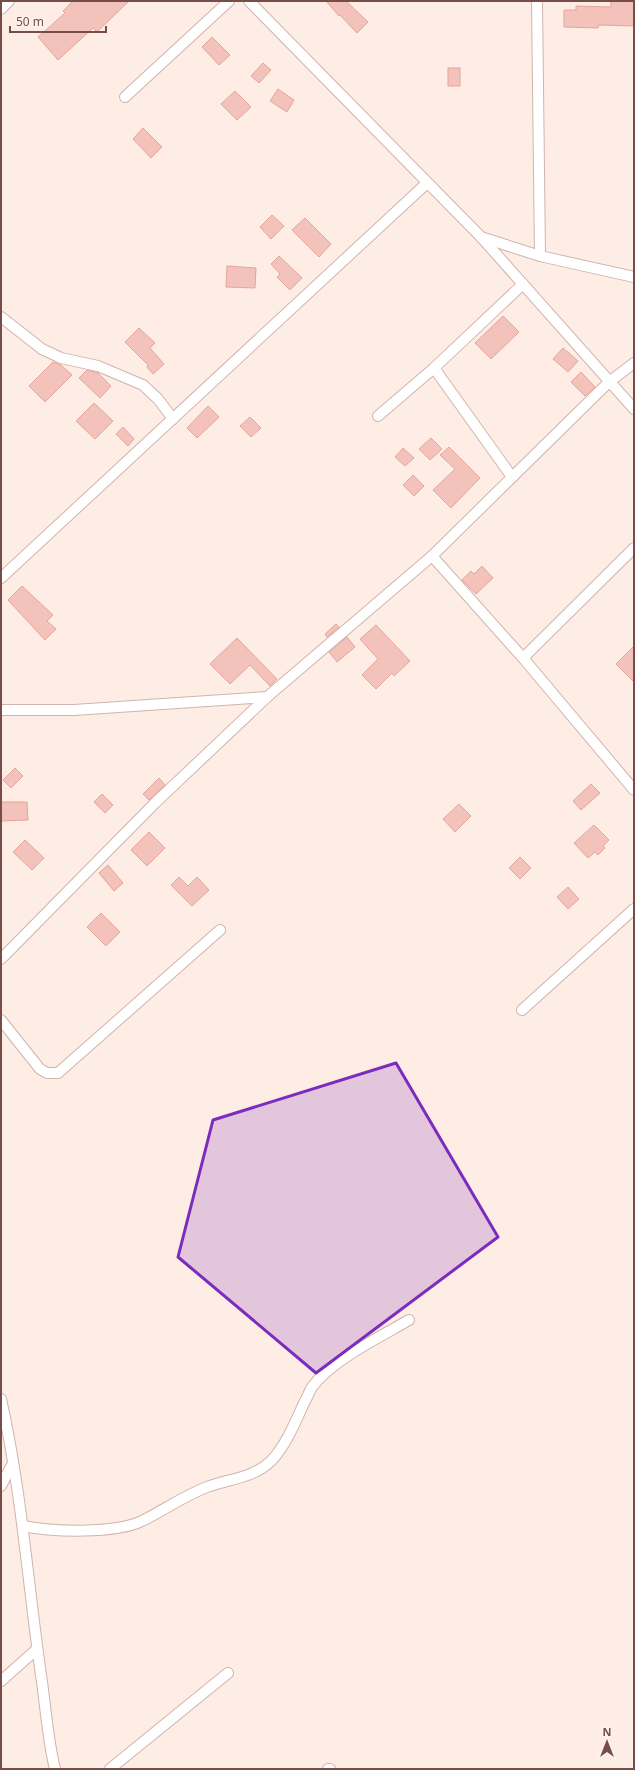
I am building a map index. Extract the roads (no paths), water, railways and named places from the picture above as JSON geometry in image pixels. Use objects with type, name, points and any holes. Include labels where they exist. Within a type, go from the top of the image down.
[{"type":"street","points":[[1,9],[9,1]]},
{"type":"street","points":[[125,97],[228,1]]},
{"type":"street","points":[[249,1],[481,237],[634,410]]},
{"type":"street","points":[[537,1],[540,256]]},
{"type":"street","points":[[1,578],[427,183]]},
{"type":"street","points":[[481,237],[540,256],[634,277]]},
{"type":"street","points":[[378,416],[434,368],[523,284]]},
{"type":"street","points":[[1,317],[42,349],[61,358],[98,366],[143,385],[158,399],[173,419]]},
{"type":"street","points":[[1,959],[155,803],[267,697],[432,556],[609,382],[634,363]]},
{"type":"street","points":[[434,368],[512,477]]},
{"type":"street","points":[[523,658],[634,548]]},
{"type":"street","points":[[432,556],[523,658],[634,790]]},
{"type":"street","points":[[1,710],[74,710],[267,697]]},
{"type":"street","points":[[522,1010],[634,909]]},
{"type":"street","points":[[1,1020],[40,1069],[48,1073],[58,1073],[220,930]]},
{"type":"street","points":[[22,1526],[55,1530],[100,1529],[124,1526],[141,1521],[190,1494],[210,1486],[251,1474],[270,1461],[285,1442],[312,1387],[331,1368],[409,1320]]},
{"type":"street","points":[[1,1399],[13,1463],[37,1648],[55,1769]]},
{"type":"street","points":[[1,1486],[13,1463]]},
{"type":"street","points":[[1,1681],[37,1648]]},
{"type":"street","points":[[110,1769],[228,1673]]}]
